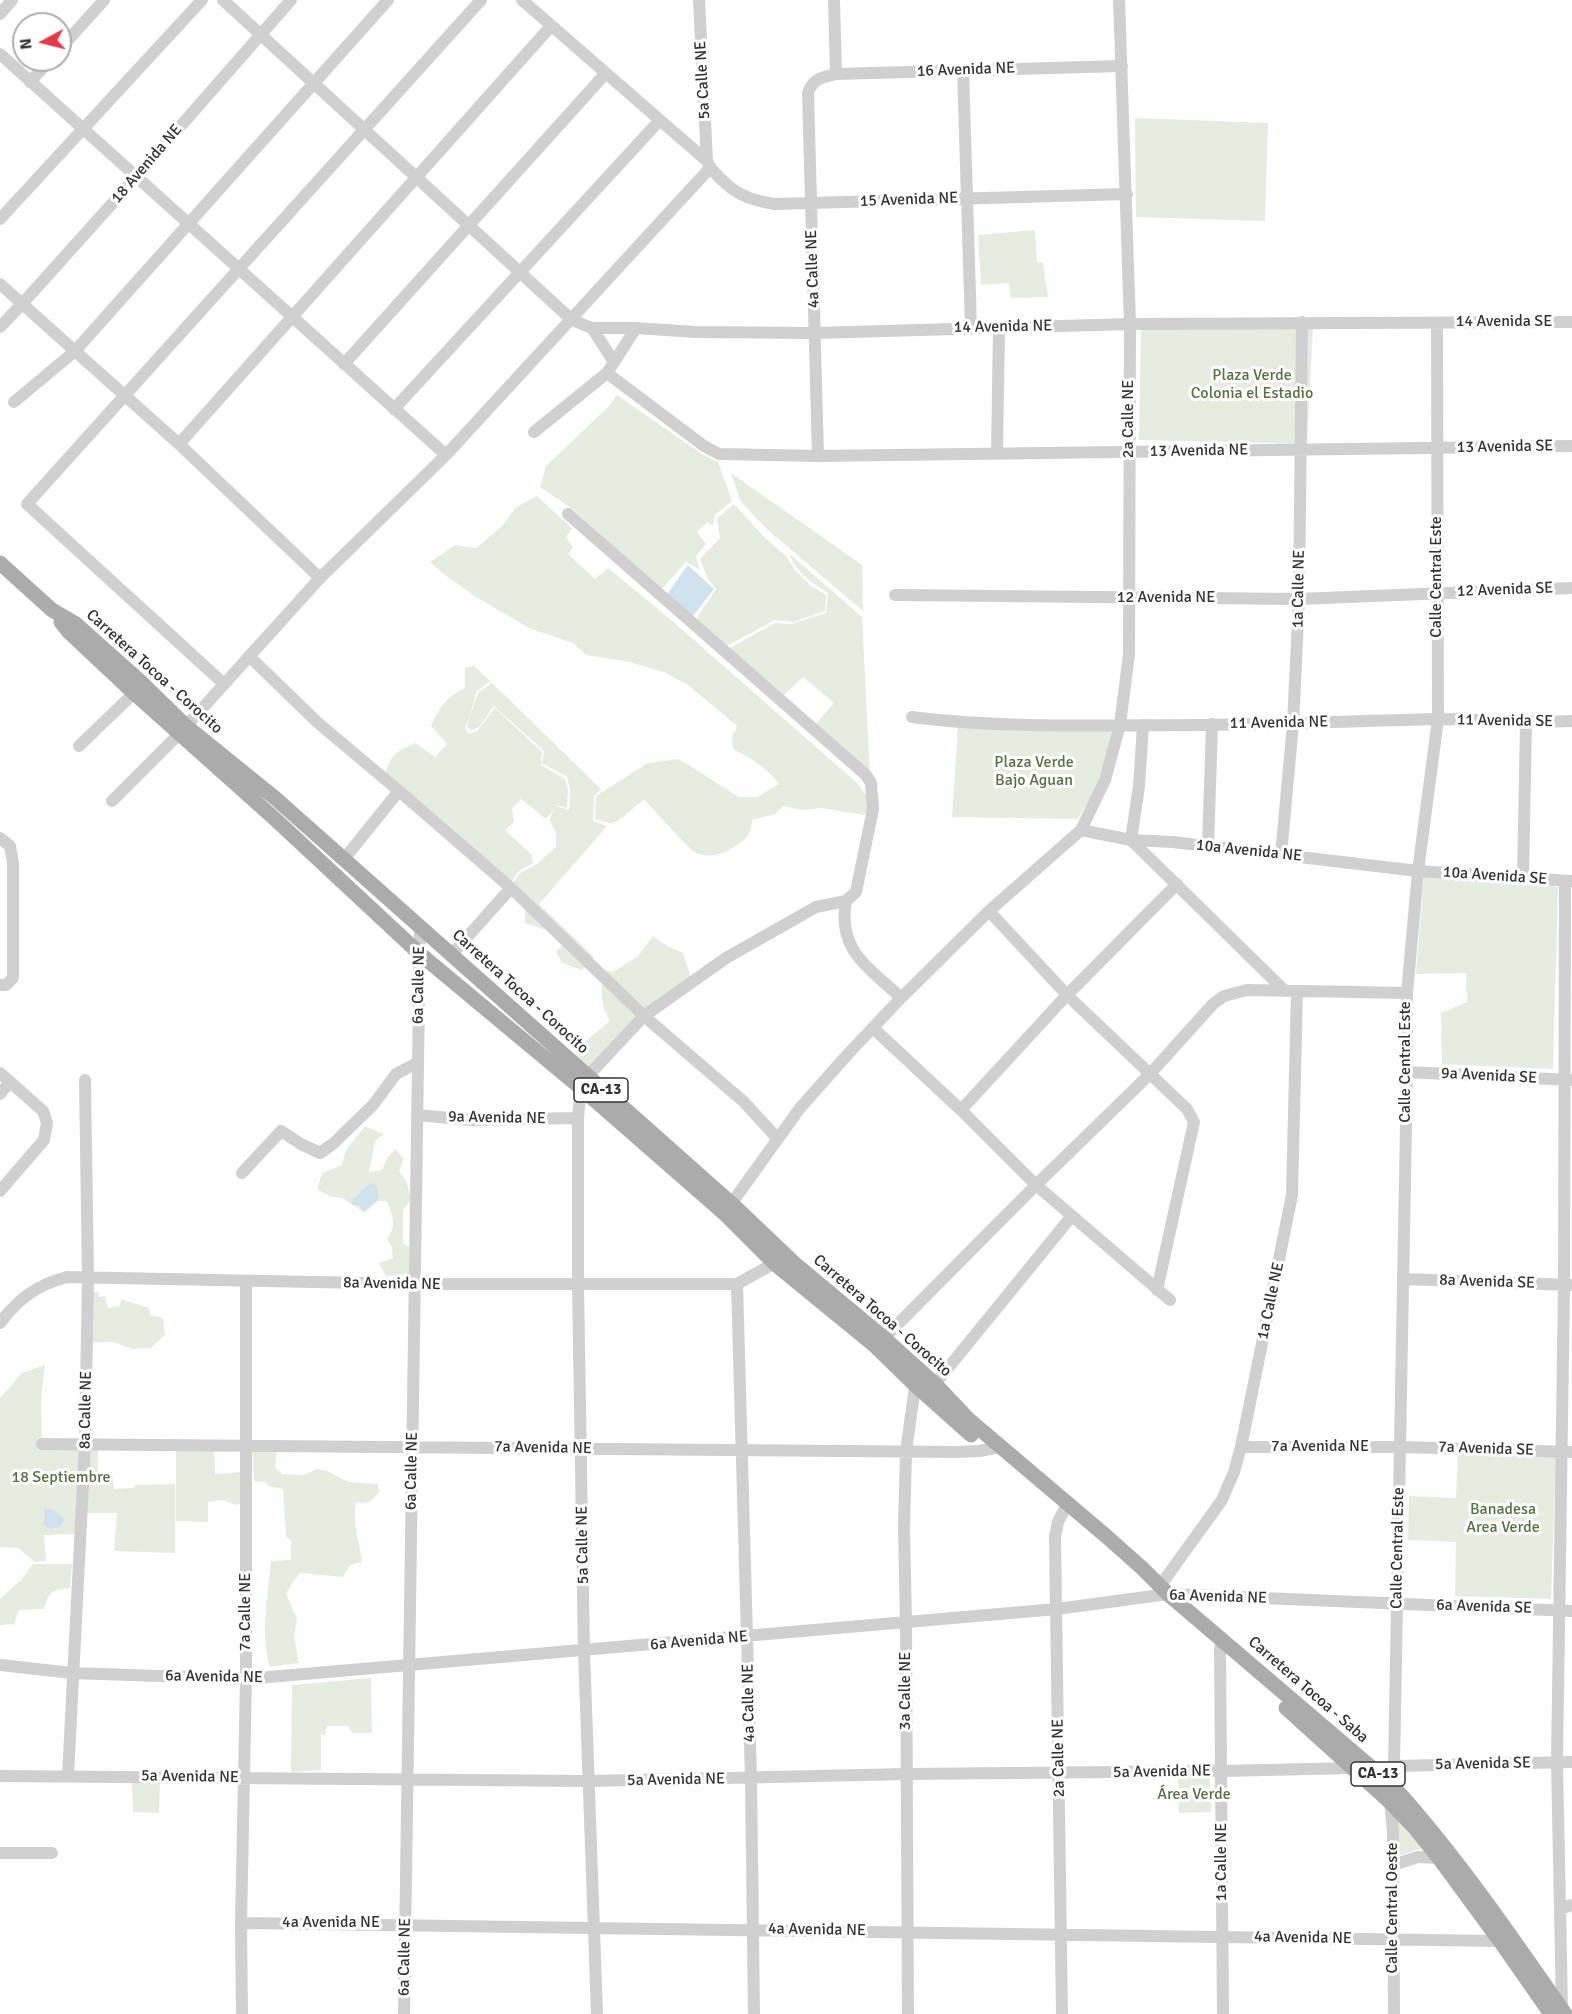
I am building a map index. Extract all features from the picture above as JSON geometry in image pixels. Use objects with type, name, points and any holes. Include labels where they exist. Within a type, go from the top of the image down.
[{"type":"main road","name":"Carretera Tocoa - Corocito","points":[[0,563],[52,610],[69,632],[134,693],[275,798],[420,929],[452,954],[584,1083]]},
{"type":"main road","name":"Carretera Tocoa - Corocito","points":[[52,610],[76,624],[141,682],[183,729],[275,819],[420,954],[584,1083],[728,1208],[915,1385],[995,1448],[1064,1508],[1106,1536],[1144,1576]]},
{"type":"main road","name":"Carretera Tocoa - Corocito","points":[[780,1259],[884,1338],[934,1384],[995,1448]]},
{"type":"main road","name":"Carretera Tocoa - Saba","points":[[1144,1576],[1221,1644],[1390,1802],[1439,1858],[1500,1941],[1560,2012]]},
{"type":"main road","name":"Carretera Tocoa - Saba","points":[[1221,1644],[1393,1786],[1450,1853],[1560,2012]]},
{"type":"street","points":[[0,14],[12,0]]},
{"type":"street","points":[[72,36],[104,0]]},
{"type":"street","points":[[0,219],[202,0]]},
{"type":"street","points":[[223,0],[572,320]]},
{"type":"street","name":"18 Avenida NE","points":[[0,327],[136,177],[291,0]]},
{"type":"street","points":[[14,402],[75,351],[388,0]]},
{"type":"street","points":[[224,683],[27,504],[481,0]]},
{"type":"street","name":"15 Avenida NE","points":[[522,0],[660,120],[709,165],[733,191],[750,200],[774,204],[811,204],[1127,194]]},
{"type":"street","name":"5a Calle NE","points":[[699,0],[709,165]]},
{"type":"street","points":[[834,0],[836,74]]},
{"type":"street","name":"2a Calle NE","points":[[1081,830],[1105,780],[1120,725],[1129,654],[1130,324],[1119,0]]},
{"type":"street","points":[[178,444],[550,26]]},
{"type":"street","points":[[0,54],[446,455]]},
{"type":"street","name":"16 Avenida NE","points":[[812,83],[836,74],[1122,66]]},
{"type":"street","points":[[963,70],[971,328]]},
{"type":"street","points":[[30,82],[39,72]]},
{"type":"street","points":[[344,364],[606,73]]},
{"type":"street","name":"4a Calle NE","points":[[812,83],[808,93],[818,456]]},
{"type":"street","points":[[394,409],[660,120]]},
{"type":"street","points":[[112,801],[183,729],[320,578],[446,455],[572,320],[709,165]]},
{"type":"street","points":[[0,284],[178,444],[320,578]]},
{"type":"street","name":"14 Avenida NE","points":[[572,320],[592,328],[815,333],[1130,324],[1437,322]]},
{"type":"street","name":"1a Calle NE","points":[[1281,855],[1293,724],[1299,599],[1302,322]]},
{"type":"street","name":"14 Avenida SE","points":[[1437,322],[1572,322]]},
{"type":"street","name":"Calle Central Este","points":[[1390,1802],[1394,1766],[1407,993],[1418,871],[1438,719],[1437,322]]},
{"type":"street","points":[[997,453],[999,327]]},
{"type":"street","points":[[592,328],[614,362]]},
{"type":"street","points":[[534,432],[607,373],[636,328]]},
{"type":"street","name":"13 Avenida NE","points":[[607,373],[704,446],[719,454],[818,456],[1437,448]]},
{"type":"street","name":"13 Avenida SE","points":[[1437,448],[1572,446]]},
{"type":"street","points":[[568,514],[866,775],[871,783],[873,797],[872,820],[856,892],[846,901],[816,907],[726,958],[644,1016],[584,1083]]},
{"type":"street","name":"12 Avenida SE","points":[[1437,593],[1572,588]]},
{"type":"street","name":"12 Avenida NE","points":[[895,595],[1299,599],[1437,593]]},
{"type":"street","points":[[249,656],[317,722],[511,888],[644,1016],[744,1102],[777,1138]]},
{"type":"street","points":[[79,746],[134,693]]},
{"type":"street","name":"11 Avenida NE","points":[[912,717],[959,723],[1120,725],[1293,724],[1438,719]]},
{"type":"street","name":"11 Avenida SE","points":[[1438,719],[1527,723],[1572,721]]},
{"type":"street","points":[[1523,878],[1527,723]]},
{"type":"street","points":[[1209,847],[1212,724]]},
{"type":"street","points":[[1143,725],[1131,840],[1291,992]]},
{"type":"street","points":[[344,859],[399,791]]},
{"type":"street","points":[[728,1208],[777,1138],[826,1078],[901,998],[989,911],[1081,830]]},
{"type":"street","name":"10a Avenida NE","points":[[1081,830],[1131,840],[1418,871]]},
{"type":"street","points":[[0,837],[10,846],[13,862],[13,978],[6,986],[0,985]]},
{"type":"street","name":"10a Avenida SE","points":[[1418,871],[1568,881]]},
{"type":"street","points":[[1560,2012],[1566,1947],[1560,1909],[1557,1762],[1566,1611],[1568,881]]},
{"type":"street","points":[[961,1110],[1067,994],[1177,884]]},
{"type":"street","points":[[452,954],[511,888]]},
{"type":"street","points":[[846,901],[844,932],[855,955],[901,998]]},
{"type":"street","points":[[989,911],[1067,994],[1187,1109],[1194,1122],[1157,1290]]},
{"type":"street","name":"6a Calle NE","points":[[404,2014],[420,929]]},
{"type":"street","points":[[884,1338],[1150,1074],[1213,1004],[1224,996],[1247,990],[1407,993]]},
{"type":"street","name":"1a Calle NE","points":[[1162,1592],[1222,1500],[1234,1472],[1241,1447],[1292,1195],[1291,992]]},
{"type":"street","points":[[873,1028],[961,1110],[1036,1185],[1170,1300]]},
{"type":"street","points":[[242,1173],[281,1131],[320,1154],[373,1105],[396,1074],[417,1063]]},
{"type":"street","name":"9a Avenida SE","points":[[1407,1072],[1568,1080]]},
{"type":"street","points":[[0,1073],[43,1111],[47,1123],[44,1140],[0,1191]]},
{"type":"street","name":"8a Calle NE","points":[[68,1776],[86,1445],[88,1277],[86,1080]]},
{"type":"street","points":[[0,1094],[10,1082]]},
{"type":"street","name":"5a Calle NE","points":[[584,1083],[578,1118],[578,1284],[584,1652],[597,2014]]},
{"type":"street","name":"9a Avenida NE","points":[[417,1115],[471,1120],[578,1118]]},
{"type":"street","points":[[934,1384],[1071,1217]]},
{"type":"street","points":[[737,1284],[780,1259]]},
{"type":"street","name":"8a Avenida NE","points":[[4,1309],[32,1290],[48,1282],[67,1277],[414,1284],[737,1284]]},
{"type":"street","name":"8a Avenida SE","points":[[1403,1279],[1568,1285]]},
{"type":"street","name":"7a Calle NE","points":[[242,2014],[241,1923],[246,1679],[246,1281]]},
{"type":"street","name":"4a Calle NE","points":[[737,1284],[748,1637],[754,2014]]},
{"type":"street","points":[[0,1323],[4,1309]]},
{"type":"street","name":"3a Calle NE","points":[[908,2014],[904,1530],[906,1452],[919,1370]]},
{"type":"street","name":"7a Avenida NE","points":[[42,1444],[581,1448],[742,1452],[956,1452],[995,1448]]},
{"type":"street","name":"7a Avenida NE","points":[[1241,1447],[1400,1447]]},
{"type":"street","name":"7a Avenida SE","points":[[1400,1447],[1567,1451]]},
{"type":"street","name":"2a Calle NE","points":[[1062,2014],[1055,1537],[1064,1508]]},
{"type":"street","name":"6a Avenida NE","points":[[0,1665],[72,1673],[246,1679],[1057,1610],[1162,1592],[1397,1604]]},
{"type":"street","name":"6a Avenida SE","points":[[1397,1604],[1566,1611]]},
{"type":"street","name":"1a Calle NE","points":[[1221,1644],[1223,2014]]},
{"type":"street","name":"5a Avenida SE","points":[[1394,1766],[1572,1762]]},
{"type":"street","name":"5a Avenida NE","points":[[0,1776],[588,1781],[1353,1768]]},
{"type":"street","name":"Calle Central Oeste","points":[[1390,1802],[1394,1865],[1394,2014]]},
{"type":"street","points":[[0,1853],[52,1853]]},
{"type":"street","points":[[1394,1865],[1418,1857],[1439,1858]]},
{"type":"street","points":[[1560,1909],[1572,1905]]},
{"type":"street","name":"4a Avenida NE","points":[[241,1923],[1500,1941]]},
{"type":"green space","points":[[1135,118],[1268,123],[1265,221],[1136,217]]},
{"type":"green space","points":[[1035,230],[1037,262],[1043,263],[1048,297],[1011,298],[1009,283],[981,285],[978,235]]},
{"type":"green space","name":"Plaza Verde Colonia el Estadio","points":[[1313,328],[1307,444],[1139,440],[1141,329]]},
{"type":"green space","points":[[617,395],[702,454],[718,462],[732,501],[715,515],[713,526],[707,522],[697,532],[706,544],[696,556],[700,570],[686,562],[662,589],[571,508],[540,487],[546,466],[608,407]]},
{"type":"green space","points":[[731,473],[862,565],[863,611],[769,531],[741,502]]},
{"type":"green space","points":[[537,496],[572,528],[566,537],[573,547],[568,554],[595,579],[608,568],[670,619],[856,782],[867,796],[867,812],[864,815],[821,808],[802,810],[783,806],[775,814],[752,820],[747,837],[732,848],[714,855],[701,855],[692,851],[644,800],[615,822],[608,823],[595,819],[596,796],[648,763],[679,759],[739,797],[757,797],[779,784],[758,764],[733,749],[732,737],[737,726],[688,685],[666,673],[630,662],[586,655],[573,643],[529,628],[476,597],[430,562],[455,545],[476,548],[503,525],[516,507]]},
{"type":"green space","points":[[734,504],[765,538],[787,557],[795,570],[810,585],[826,595],[825,611],[793,622],[775,620],[727,646],[698,623],[698,616],[716,589],[708,579],[700,559],[720,538],[717,518]]},
{"type":"green space","points":[[791,555],[862,617],[870,776],[815,725],[834,703],[803,677],[782,697],[728,649],[775,623],[791,624],[826,613],[828,593],[801,573]]},
{"type":"green space","points":[[474,666],[490,681],[476,692],[465,727],[469,734],[477,731],[495,708],[542,752],[541,765],[565,779],[568,790],[567,808],[556,806],[569,810],[570,790],[567,777],[542,763],[544,751],[494,706],[479,727],[471,731],[467,726],[478,693],[492,683],[601,789],[594,796],[593,821],[607,826],[539,904],[594,957],[582,970],[562,963],[556,952],[566,942],[550,926],[543,929],[525,923],[525,909],[512,884],[520,873],[537,864],[556,847],[556,833],[549,819],[556,807],[546,819],[521,799],[512,809],[514,822],[505,830],[532,855],[533,863],[518,872],[510,884],[385,774],[393,757],[404,748],[416,743],[435,757],[447,744],[431,726],[444,703],[465,688],[465,668]]},
{"type":"green space","name":"Plaza Verde Bajo Aguan","points":[[1116,724],[1096,786],[1077,819],[952,817],[958,726]]},
{"type":"green space","points":[[1424,876],[1558,887],[1553,1069],[1442,1064],[1441,1013],[1467,1002],[1466,973],[1416,974]]},
{"type":"green space","points":[[653,936],[683,953],[691,978],[586,1072],[575,1059],[587,1040],[610,1021],[604,1009],[602,997],[605,970],[613,972],[638,956]]},
{"type":"green space","points":[[365,1126],[384,1134],[375,1141],[369,1172],[382,1170],[387,1158],[395,1149],[404,1159],[399,1171],[407,1183],[411,1199],[403,1210],[403,1243],[409,1247],[410,1274],[386,1276],[379,1263],[393,1258],[392,1248],[387,1238],[392,1229],[393,1220],[387,1201],[379,1201],[363,1213],[343,1198],[331,1197],[317,1189],[322,1173],[342,1165],[346,1150]]},
{"type":"green space","points":[[98,1292],[99,1297],[105,1296],[108,1308],[120,1306],[121,1299],[149,1308],[150,1315],[163,1318],[165,1335],[151,1348],[132,1349],[113,1342],[89,1343],[89,1293]]},
{"type":"green space","name":"18 Septiembre","points":[[45,1365],[41,1400],[42,1444],[85,1445],[80,1534],[44,1535],[46,1561],[35,1562],[18,1548],[0,1547],[0,1398],[22,1373]]},
{"type":"green space","points":[[88,1447],[98,1448],[98,1473],[112,1472],[114,1489],[134,1488],[135,1485],[175,1484],[175,1553],[114,1551],[117,1513],[84,1513]]},
{"type":"green space","points":[[176,1447],[214,1447],[215,1474],[241,1472],[240,1504],[236,1505],[223,1500],[208,1502],[208,1522],[176,1521]]},
{"type":"green space","points":[[253,1450],[277,1450],[275,1467],[282,1474],[304,1475],[317,1469],[327,1471],[348,1482],[378,1484],[379,1492],[370,1502],[356,1503],[356,1525],[362,1562],[350,1565],[343,1577],[300,1573],[286,1594],[297,1618],[294,1637],[299,1663],[270,1667],[267,1654],[266,1614],[271,1561],[291,1560],[291,1541],[286,1536],[283,1489],[268,1486],[266,1482],[254,1481]]},
{"type":"green space","name":"Banadesa Area Verde","points":[[1458,1453],[1556,1457],[1551,1599],[1455,1596],[1456,1542],[1408,1540],[1409,1496],[1456,1498]]},
{"type":"green space","points":[[33,1564],[72,1564],[70,1588],[52,1592],[44,1609],[19,1610],[14,1624],[0,1625],[0,1599],[22,1579]]},
{"type":"green space","points":[[371,1678],[372,1733],[352,1733],[348,1726],[327,1726],[325,1735],[321,1735],[321,1770],[291,1772],[292,1685]]},
{"type":"green space","name":"Área Verde","points":[[1210,1777],[1211,1812],[1179,1813],[1178,1778]]},
{"type":"green space","points":[[132,1780],[160,1780],[159,1813],[133,1812]]},
{"type":"green space","points":[[1397,1818],[1422,1848],[1399,1856]]},
{"type":"water","points":[[688,565],[714,589],[693,616],[667,594]]},
{"type":"water","points":[[370,1183],[376,1186],[379,1198],[364,1211],[359,1205],[353,1205],[351,1202]]},
{"type":"water","points":[[44,1509],[53,1510],[60,1515],[64,1520],[60,1527],[50,1529],[43,1524]]}]
